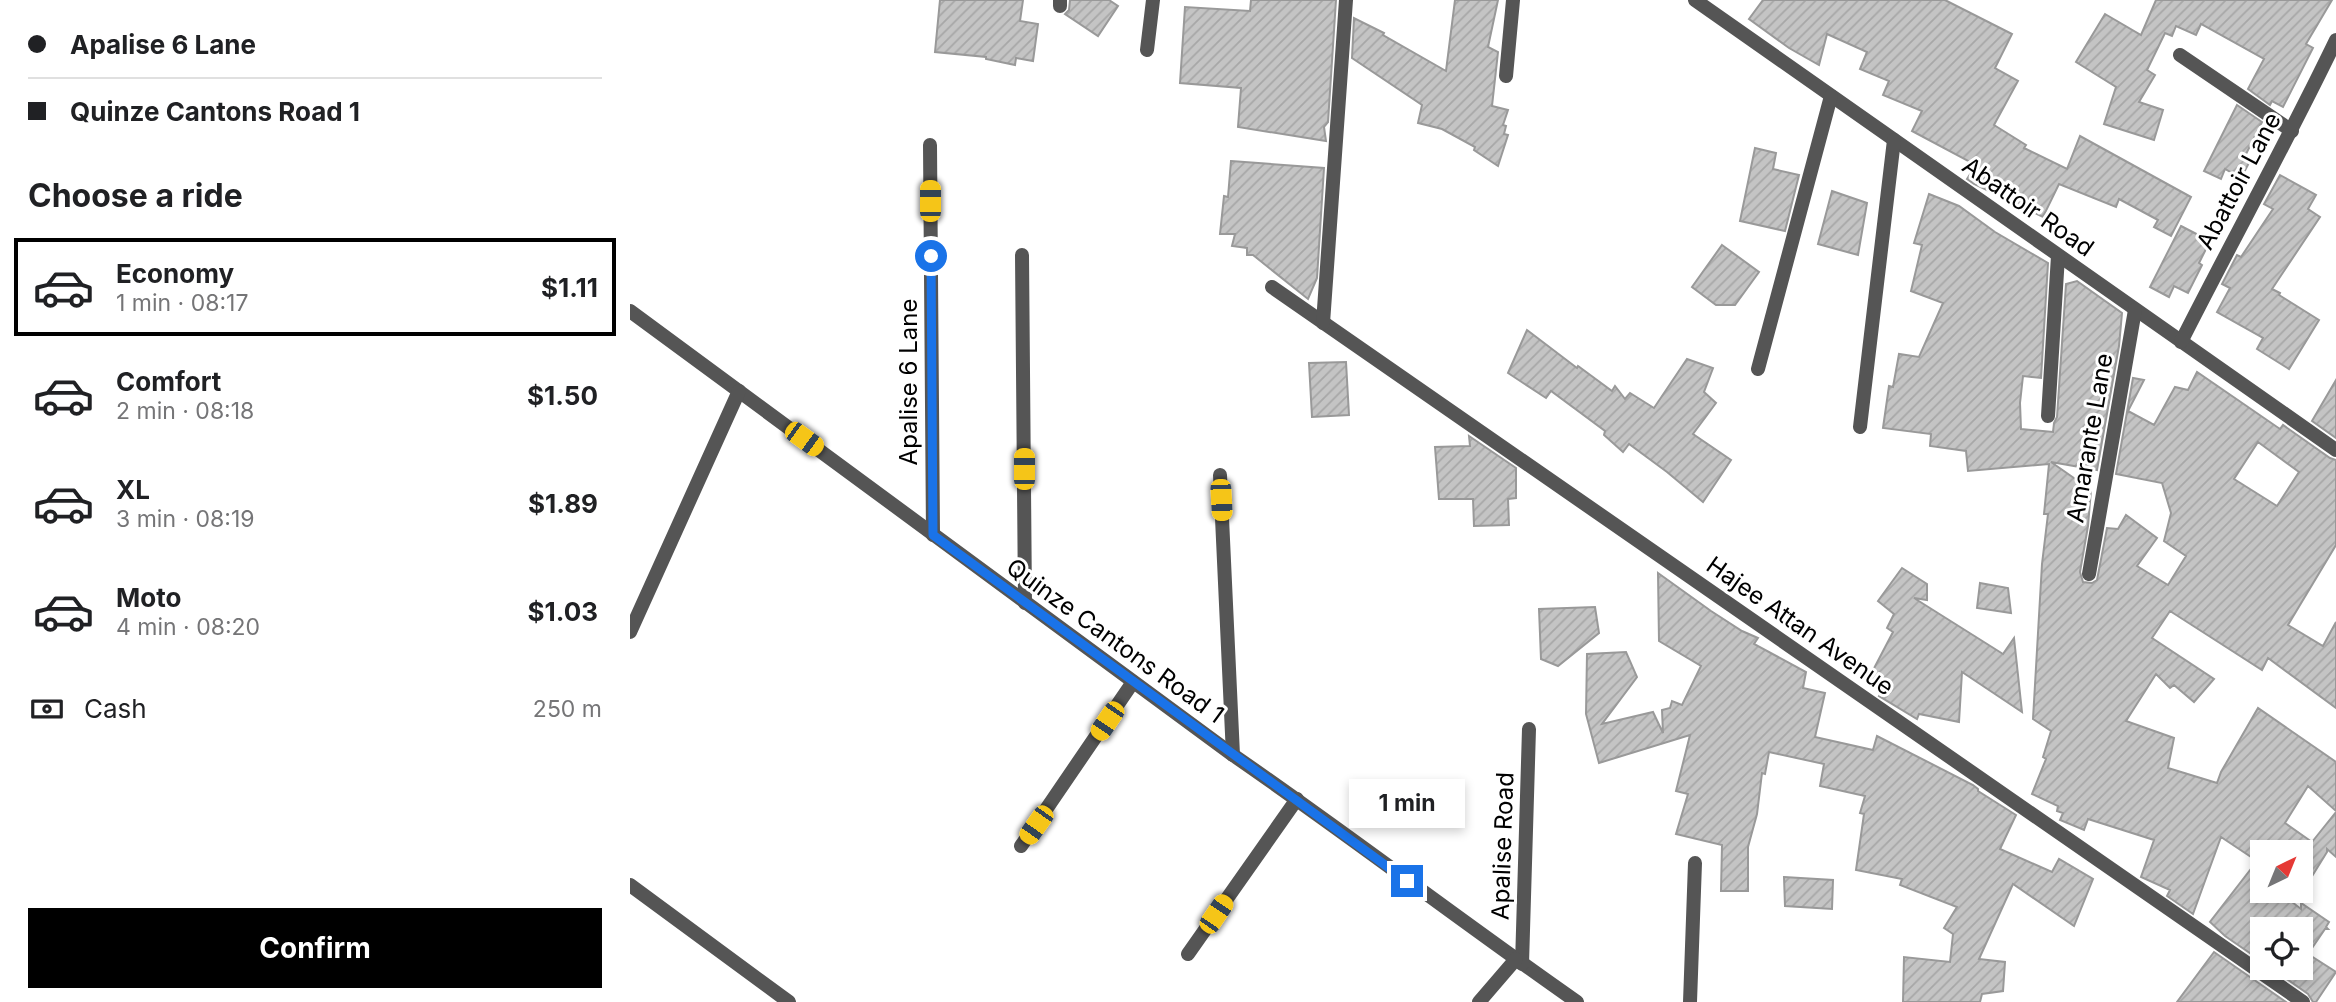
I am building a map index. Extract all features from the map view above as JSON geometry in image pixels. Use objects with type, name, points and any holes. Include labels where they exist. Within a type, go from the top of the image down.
[{"type":"street","points":[[1147,50],[1153,0]]},
{"type":"street","points":[[1323,323],[1346,0]]},
{"type":"street","points":[[1506,76],[1513,0]]},
{"type":"street","name":"Abattoir Road","points":[[1695,0],[2336,450]]},
{"type":"street","name":"Abattoir Lane","points":[[2181,342],[2249,208],[2292,131],[2336,40]]},
{"type":"street","points":[[2180,55],[2292,131]]},
{"type":"street","points":[[1758,369],[1831,96]]},
{"type":"street","points":[[1860,427],[1894,140]]},
{"type":"street","name":"Apalise 6 Lane","points":[[930,145],[933,535]]},
{"type":"street","points":[[1022,255],[1025,603]]},
{"type":"street","points":[[2048,416],[2058,256]]},
{"type":"street","name":"Hajee Attan Avenue","points":[[1272,287],[2303,1002]]},
{"type":"street","name":"Amarante Lane","points":[[2090,574],[2134,310]]},
{"type":"street","name":"Quinze Cantons Road 1","points":[[630,311],[1233,755],[1577,1002]]},
{"type":"street","points":[[630,632],[739,391]]},
{"type":"street","points":[[1220,475],[1233,755]]},
{"type":"street","points":[[1021,846],[1133,682]]},
{"type":"street","name":"Apalise Road","points":[[1519,961],[1529,729]]},
{"type":"street","points":[[1188,954],[1297,799]]},
{"type":"street","points":[[1690,1002],[1695,863]]},
{"type":"street","points":[[630,885],[789,1002]]},
{"type":"street","points":[[1479,1002],[1519,961]]},
{"type":"building","points":[[940,0],[1023,0],[1020,21],[1038,24],[1033,61],[1016,58],[1015,65],[986,57],[935,52]]},
{"type":"building","points":[[1070,0],[1109,0],[1118,6],[1098,36],[1065,14],[1069,10]]},
{"type":"building","points":[[1251,0],[1336,0],[1328,122],[1324,127],[1326,141],[1238,127],[1241,88],[1180,83],[1185,7],[1250,11]]},
{"type":"building","points":[[1455,0],[1498,0],[1488,47],[1498,52],[1492,106],[1508,110],[1503,125],[1506,126],[1504,134],[1508,135],[1498,166],[1474,150],[1475,147],[1442,129],[1418,123],[1422,105],[1352,58],[1354,18],[1446,71]]},
{"type":"building","points":[[1763,0],[1945,0],[2012,34],[1995,68],[2018,81],[1994,125],[2026,145],[2024,148],[2067,169],[2080,136],[2191,197],[2171,236],[2154,227],[2158,220],[2119,199],[2116,207],[2059,184],[2043,217],[1974,184],[1967,179],[1976,165],[1912,131],[1922,111],[1883,95],[1889,81],[1860,69],[1867,52],[1827,34],[1819,65],[1789,48],[1749,19]]},
{"type":"building","points":[[2156,0],[2332,0],[2306,44],[2313,48],[2283,107],[2272,101],[2270,105],[2248,89],[2264,59],[2201,24],[2196,35],[2176,26],[2172,36],[2165,33],[2147,70],[2155,75],[2139,102],[2163,110],[2154,140],[2104,124],[2116,87],[2076,62],[2105,14],[2141,35]]},
{"type":"building","points":[[2237,105],[2262,122],[2245,156],[2251,159],[2241,178],[2225,169],[2221,179],[2204,171]]},
{"type":"building","points":[[1755,148],[1776,153],[1773,169],[1799,175],[1785,231],[1740,221]]},
{"type":"building","points":[[1231,161],[1324,168],[1317,278],[1308,299],[1253,255],[1247,255],[1247,248],[1232,246],[1235,234],[1220,234],[1224,196],[1228,197]]},
{"type":"building","points":[[2280,175],[2316,195],[2308,209],[2320,217],[2272,289],[2319,320],[2289,369],[2257,349],[2263,338],[2217,312],[2230,288],[2222,284],[2237,255],[2241,257],[2273,209],[2264,204]]},
{"type":"building","points":[[1832,191],[1867,203],[1858,255],[1818,244]]},
{"type":"building","points":[[1929,194],[1959,206],[1995,232],[2048,263],[2041,378],[2023,376],[2021,429],[2053,432],[2057,417],[2066,284],[2077,281],[2122,313],[2119,346],[2097,470],[2051,462],[2091,490],[2080,572],[2083,582],[2092,583],[2097,580],[2107,528],[2118,529],[2126,515],[2157,538],[2137,566],[2168,585],[2186,556],[2164,541],[2171,513],[2162,483],[2116,474],[2133,378],[2144,380],[2128,411],[2154,425],[2175,387],[2188,390],[2197,372],[2280,429],[2283,425],[2336,460],[2336,545],[2288,625],[2323,646],[2336,622],[2336,708],[2268,658],[2262,670],[2170,611],[2152,638],[2214,679],[2194,702],[2174,685],[2170,688],[2156,674],[2126,721],[2174,738],[2168,768],[2217,783],[2258,708],[2336,762],[2336,811],[2308,786],[2285,823],[2309,840],[2250,840],[2250,856],[2221,837],[2193,914],[2167,896],[2170,890],[2141,877],[2154,840],[2088,819],[2084,830],[2060,820],[2063,813],[2057,811],[2058,806],[2032,794],[2046,759],[2043,757],[2051,731],[2033,719],[2042,564],[2048,514],[2044,514],[2049,464],[1968,471],[1966,451],[1930,446],[1931,434],[1883,428],[1889,386],[1893,387],[1899,354],[1919,357],[1943,303],[1911,291],[1922,245],[1914,243]],"holes":[[[2258,442],[2299,472],[2277,506],[2234,479]]]},
{"type":"building","points":[[2181,226],[2210,241],[2188,293],[2174,286],[2169,297],[2150,287]]},
{"type":"building","points":[[1722,245],[1759,272],[1735,305],[1716,305],[1692,287]]},
{"type":"building","points":[[1527,330],[1612,391],[1615,386],[1625,399],[1630,393],[1654,408],[1687,359],[1713,368],[1704,392],[1716,403],[1693,434],[1731,460],[1703,502],[1629,444],[1623,452],[1604,435],[1605,431],[1551,391],[1546,398],[1508,373]]},
{"type":"building","points":[[1346,362],[1349,415],[1312,417],[1309,363]]},
{"type":"building","points":[[2336,380],[2336,438],[2312,421]]},
{"type":"building","points":[[1469,436],[1516,468],[1516,498],[1508,499],[1509,525],[1474,526],[1473,499],[1439,499],[1435,447],[1470,446]]},
{"type":"building","points":[[1902,568],[1927,584],[1927,600],[1914,598],[2003,654],[2014,638],[2022,712],[1962,672],[1959,722],[1919,714],[1917,719],[1879,696],[1884,686],[1870,676],[1893,632],[1887,628],[1894,614],[1878,601]]},
{"type":"building","points":[[1658,573],[1711,611],[1758,638],[1754,644],[1806,672],[1803,688],[1825,693],[1815,737],[1873,750],[1877,736],[1973,785],[2016,815],[2000,849],[2052,872],[2059,859],[2093,879],[2074,926],[2013,884],[1979,959],[2005,962],[2003,991],[1982,994],[1980,1002],[1903,1002],[1904,957],[1950,962],[1953,934],[1944,928],[1957,907],[1900,885],[1902,879],[1856,870],[1864,814],[1860,813],[1865,796],[1820,786],[1824,764],[1769,752],[1765,774],[1762,773],[1757,814],[1748,847],[1748,891],[1721,891],[1722,845],[1676,834],[1688,794],[1676,791],[1690,735],[1599,763],[1586,714],[1587,654],[1626,652],[1637,677],[1602,724],[1653,712],[1663,733],[1662,710],[1670,708],[1672,701],[1682,705],[1701,666],[1659,641]]},
{"type":"building","points":[[1980,583],[2008,588],[2011,613],[1977,608]]},
{"type":"building","points":[[1595,607],[1599,633],[1558,666],[1541,659],[1539,609]]},
{"type":"building","points":[[2336,812],[2336,857],[2327,849],[2314,873],[2314,840]]},
{"type":"building","points":[[2250,870],[2250,903],[2293,903],[2301,909],[2301,903],[2329,922],[2326,927],[2328,929],[2325,929],[2313,947],[2313,917],[2250,917],[2250,953],[2210,922]]},
{"type":"building","points":[[1784,877],[1833,880],[1832,909],[1785,906]]},
{"type":"building","points":[[2214,952],[2250,977],[2250,980],[2254,980],[2286,1002],[2177,1002]]},
{"type":"building","points":[[2313,957],[2336,972],[2316,1002],[2313,1002],[2308,994],[2288,980],[2313,980]]},
{"type":"route","points":[[931,256],[933,535],[1407,881]]}]
